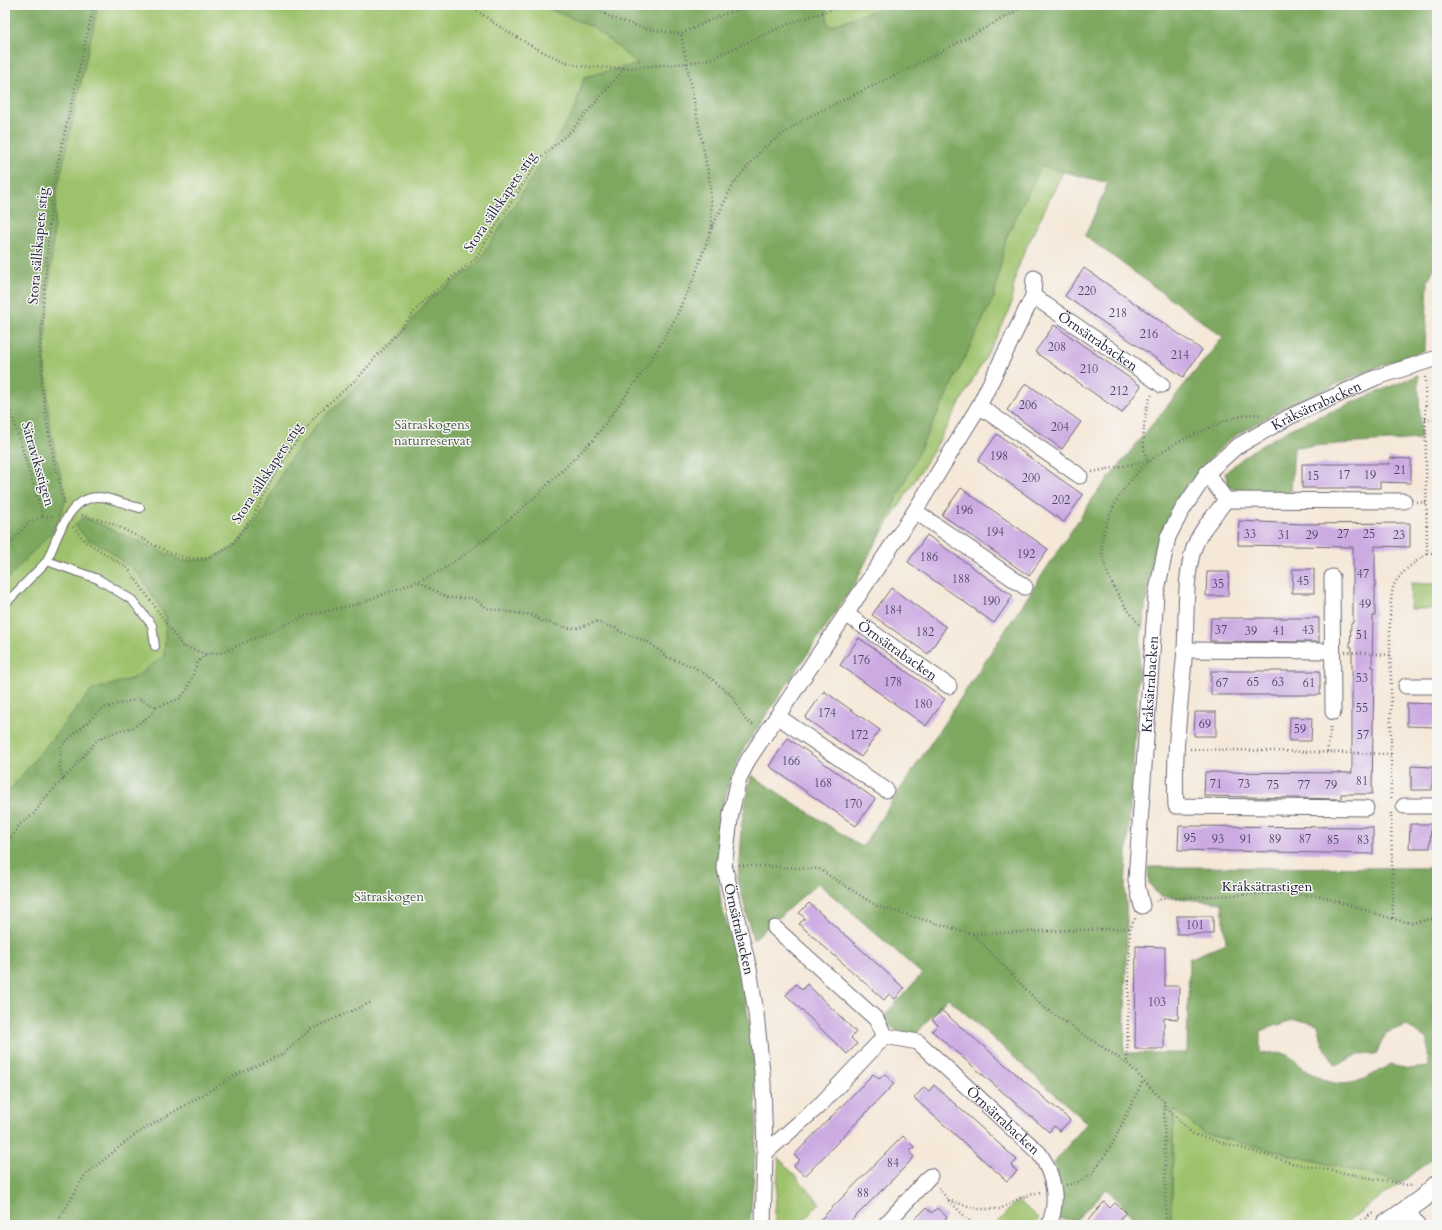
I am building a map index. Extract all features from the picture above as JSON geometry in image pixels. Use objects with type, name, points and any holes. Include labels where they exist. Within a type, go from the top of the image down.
[{"type":"street","name":"Örnsätrabacken","points":[[763,1225],[765,1153],[763,1082],[756,1013],[749,969],[724,865],[731,813],[739,779],[748,760],[765,733],[915,511],[979,406],[1034,296],[1034,278]]},
{"type":"street","name":"Örnsätrabacken","points":[[1034,296],[1162,385]]},
{"type":"street","name":"Kråksätrabacken","points":[[1142,906],[1136,880],[1152,629],[1156,595],[1168,537],[1180,512],[1207,473],[1236,447],[1289,417],[1377,377],[1431,359]]},
{"type":"street","points":[[979,406],[1080,476]]},
{"type":"street","points":[[1207,473],[1226,500]]},
{"type":"street","points":[[1226,500],[1404,501]]},
{"type":"street","points":[[1226,500],[1202,532],[1194,548],[1189,577],[1185,650],[1174,778],[1176,806],[1366,808]]},
{"type":"street","points":[[915,511],[1025,588]]},
{"type":"street","points":[[1332,577],[1333,712]]},
{"type":"street","name":"Örnsätrabacken","points":[[846,614],[949,686]]},
{"type":"street","points":[[1185,650],[1332,651]]},
{"type":"street","points":[[1406,686],[1437,686]]},
{"type":"street","points":[[777,716],[886,790]]},
{"type":"street","points":[[1396,805],[1437,806]]},
{"type":"street","points":[[765,1153],[822,1103],[885,1036],[876,1019],[775,928]]},
{"type":"street","name":"Örnsätrabacken","points":[[885,1036],[918,1042],[1039,1153],[1047,1165],[1054,1187],[1052,1216],[1049,1225]]},
{"type":"street","points":[[885,1225],[930,1176]]},
{"type":"street","points":[[1385,1225],[1412,1217],[1437,1185]]},
{"type":"lane","points":[[5,604],[47,561],[69,516],[81,502],[98,496],[140,508]]},
{"type":"lane","points":[[47,561],[98,579],[132,600],[152,625],[155,646]]},
{"type":"path","name":"Stora sällskapets stig","points":[[94,5],[52,188],[40,350],[45,412],[54,461],[69,516],[80,514],[110,523],[168,552],[187,558],[208,558],[230,547],[253,517],[273,477],[293,445],[320,412],[359,377],[427,297],[474,260],[540,158],[572,130],[625,68]]},
{"type":"path","points":[[471,5],[509,32],[559,58],[575,64],[625,68],[688,63],[710,59],[795,21],[847,5]]},
{"type":"path","points":[[587,5],[612,18],[647,29],[681,34],[721,15],[755,5]]},
{"type":"path","points":[[69,516],[74,529],[85,541],[128,568],[182,646],[206,654],[223,652],[305,616],[358,604],[442,570],[486,539],[535,497],[593,440],[646,368],[673,323],[694,278],[712,228],[734,183],[763,148],[804,119],[918,64],[1013,13],[1023,5]]},
{"type":"path","points":[[681,34],[688,63],[710,183],[712,228]]},
{"type":"path","points":[[1427,554],[1425,419],[1431,359]]},
{"type":"path","points":[[1148,461],[1145,458],[1143,444],[1147,412],[1150,397],[1162,385]]},
{"type":"path","name":"Sätraviksstigen","points":[[5,392],[43,517],[29,522],[5,549]]},
{"type":"path","points":[[1152,629],[1142,627],[1122,599],[1109,575],[1102,548],[1106,524],[1117,500],[1139,470],[1148,461],[1171,445],[1191,435],[1235,418],[1255,413],[1269,416],[1275,425]]},
{"type":"path","points":[[1425,419],[1437,420]]},
{"type":"path","points":[[1080,476],[1148,461]]},
{"type":"path","points":[[1394,919],[1396,805],[1391,754],[1391,603],[1394,585],[1408,568],[1427,554],[1437,553]]},
{"type":"path","points":[[418,581],[448,598],[472,598],[489,609],[531,614],[542,621],[569,628],[578,628],[596,622],[615,628],[621,632],[650,643],[667,657],[694,667],[708,676],[731,695],[746,720],[765,733]]},
{"type":"path","points":[[1332,651],[1391,654]]},
{"type":"path","points":[[5,842],[13,835],[20,824],[33,815],[44,798],[64,779],[98,739],[118,731],[134,727],[149,716],[157,707],[178,699],[188,688],[197,663],[206,654]]},
{"type":"path","points":[[64,779],[60,767],[61,746],[103,708],[139,699],[157,707]]},
{"type":"path","points":[[1328,752],[1333,712]]},
{"type":"path","points":[[1176,749],[1391,754]]},
{"type":"path","points":[[724,865],[819,869],[877,906],[973,934],[1130,928]]},
{"type":"path","name":"Kråksätrastigen","points":[[1142,906],[1164,898],[1285,894],[1320,896],[1394,919],[1411,922],[1437,918]]},
{"type":"path","points":[[1127,1063],[1130,928],[1142,906]]},
{"type":"path","points":[[973,934],[1043,1007],[1127,1063],[1164,1102],[1166,1225]]},
{"type":"path","points":[[56,1225],[85,1175],[133,1136],[238,1074],[283,1054],[311,1029],[372,1002]]},
{"type":"path","points":[[948,1200],[977,1209],[1000,1209],[1020,1198],[1054,1187],[1076,1183],[1092,1174],[1112,1146],[1143,1080]]},
{"type":"path","points":[[1164,1105],[1193,1134],[1292,1163],[1412,1186]]},
{"type":"path","points":[[930,1176],[948,1200],[974,1225]]},
{"type":"green space","name":"Sätraskogen","points":[[5,5],[1144,5],[1025,250],[1016,273],[1010,309],[996,338],[934,450],[873,547],[5,1225]]},
{"type":"green space","points":[[5,5],[98,5],[57,191],[44,352],[49,423],[66,500],[55,528],[5,582]]},
{"type":"green space","name":"Sätraskogen","points":[[540,5],[826,5],[828,24],[831,26],[888,5],[1437,5],[1437,263],[1428,280],[1425,350],[1370,370],[1282,408],[1230,439],[1200,469],[1172,508],[1152,563],[1141,635],[1125,887],[1127,922],[1124,1053],[1187,1053],[1189,959],[1226,943],[1222,903],[1159,896],[1149,883],[1148,867],[1437,868],[1437,1155],[1402,1182],[1204,1134],[1174,1109],[1171,1225],[1141,1225],[1107,1189],[1076,1220],[1057,1219],[1060,1196],[1054,1162],[1087,1123],[948,998],[915,1035],[895,1030],[882,1018],[922,974],[818,883],[753,940],[738,879],[741,827],[751,775],[862,847],[1095,495],[1223,337],[1085,236],[1108,183],[1041,166],[1006,238],[994,297],[856,582],[744,748],[730,779],[722,809],[717,863],[721,904],[740,970],[753,1043],[757,1130],[750,1225],[5,1225],[5,796],[92,690],[134,678],[164,656],[166,618],[140,575],[107,549],[86,538],[75,525],[83,517],[183,561],[211,559],[235,546],[260,517],[286,465],[318,423],[368,376],[428,300],[477,264],[575,109],[584,77],[638,64],[594,28]],"holes":[[[1296,1019],[1318,1025],[1323,1045],[1336,1065],[1358,1055],[1376,1054],[1386,1033],[1406,1025],[1428,1040],[1428,1067],[1409,1069],[1390,1065],[1358,1081],[1339,1084],[1329,1082],[1318,1077],[1306,1070],[1287,1055],[1281,1053],[1267,1054],[1260,1052],[1260,1031]]]},
{"type":"green space","points":[[1418,375],[1421,439],[1294,447],[1291,492],[1238,491],[1229,487],[1225,473],[1250,452],[1294,427]]},
{"type":"green space","points":[[1411,583],[1437,584],[1437,609],[1410,609]]},
{"type":"green space","points":[[1174,1108],[1204,1134],[1402,1182],[1342,1225],[1171,1225]]},
{"type":"green space","points":[[779,1158],[820,1203],[799,1225],[774,1225]]},
{"type":"green space","points":[[1018,1200],[1039,1219],[1033,1225],[995,1225]]},
{"type":"building","points":[[1084,268],[1202,350],[1183,377],[1065,296]]},
{"type":"building","points":[[1054,325],[1141,386],[1122,413],[1035,352]]},
{"type":"building","points":[[1026,383],[1081,422],[1062,449],[1007,410]]},
{"type":"building","points":[[997,434],[1083,495],[1064,522],[978,461]]},
{"type":"building","points":[[1389,458],[1411,459],[1411,483],[1380,482],[1380,488],[1302,488],[1302,464],[1389,464]]},
{"type":"building","points":[[961,488],[1048,549],[1029,576],[942,515]]},
{"type":"building","points":[[1239,521],[1302,524],[1410,523],[1410,547],[1375,546],[1375,616],[1373,616],[1372,667],[1374,667],[1372,794],[1341,794],[1341,799],[1204,796],[1205,772],[1352,773],[1352,647],[1350,647],[1351,623],[1353,623],[1353,547],[1238,545]]},
{"type":"building","points":[[927,535],[1013,596],[994,623],[908,562]]},
{"type":"building","points":[[1293,569],[1314,569],[1314,593],[1292,593]]},
{"type":"building","points":[[1207,572],[1229,572],[1228,596],[1206,596]]},
{"type":"building","points":[[891,588],[946,627],[928,654],[872,615]]},
{"type":"building","points":[[1211,618],[1319,618],[1319,642],[1210,641]]},
{"type":"building","points":[[859,638],[945,699],[926,726],[840,665]]},
{"type":"building","points":[[1211,671],[1320,671],[1320,695],[1211,695]]},
{"type":"building","points":[[824,691],[880,730],[861,757],[805,718]]},
{"type":"building","points":[[1407,703],[1437,704],[1437,727],[1407,726]]},
{"type":"building","points":[[1195,712],[1216,712],[1216,736],[1194,736]]},
{"type":"building","points":[[1290,717],[1312,718],[1311,741],[1289,741]]},
{"type":"building","points":[[788,738],[875,799],[856,826],[769,766]]},
{"type":"building","points":[[1411,766],[1433,767],[1432,790],[1411,790]]},
{"type":"building","points":[[1410,824],[1431,824],[1430,848],[1409,848]]},
{"type":"building","points":[[1179,826],[1373,827],[1373,854],[1178,850]]},
{"type":"building","points":[[809,903],[904,988],[895,999],[889,994],[884,1000],[799,924],[805,918],[799,913]]},
{"type":"building","points":[[1177,916],[1213,916],[1213,934],[1177,934]]},
{"type":"building","points":[[1136,946],[1165,947],[1165,986],[1179,986],[1178,1019],[1164,1018],[1164,1049],[1135,1049]]},
{"type":"building","points":[[796,984],[802,990],[807,984],[856,1032],[851,1038],[857,1044],[847,1054],[786,995]]},
{"type":"building","points":[[941,1010],[1070,1120],[1060,1131],[1054,1126],[1049,1132],[932,1031],[938,1025],[932,1020]]},
{"type":"building","points":[[873,1074],[879,1079],[885,1074],[894,1084],[805,1176],[794,1166],[800,1160],[794,1155]]},
{"type":"building","points":[[934,1085],[1017,1160],[1011,1166],[1017,1171],[1007,1181],[914,1098],[924,1087],[929,1091]]},
{"type":"building","points":[[903,1136],[914,1147],[909,1151],[914,1157],[905,1167],[847,1225],[815,1225]]},
{"type":"building","points":[[1104,1202],[1110,1208],[1115,1203],[1126,1212],[1115,1225],[1084,1225]]},
{"type":"building","points":[[926,1208],[932,1213],[937,1208],[947,1217],[942,1223],[945,1225],[909,1225]]},
{"type":"park label","name":"Sätraskogens naturreservat","points":[[432,432]]}]
